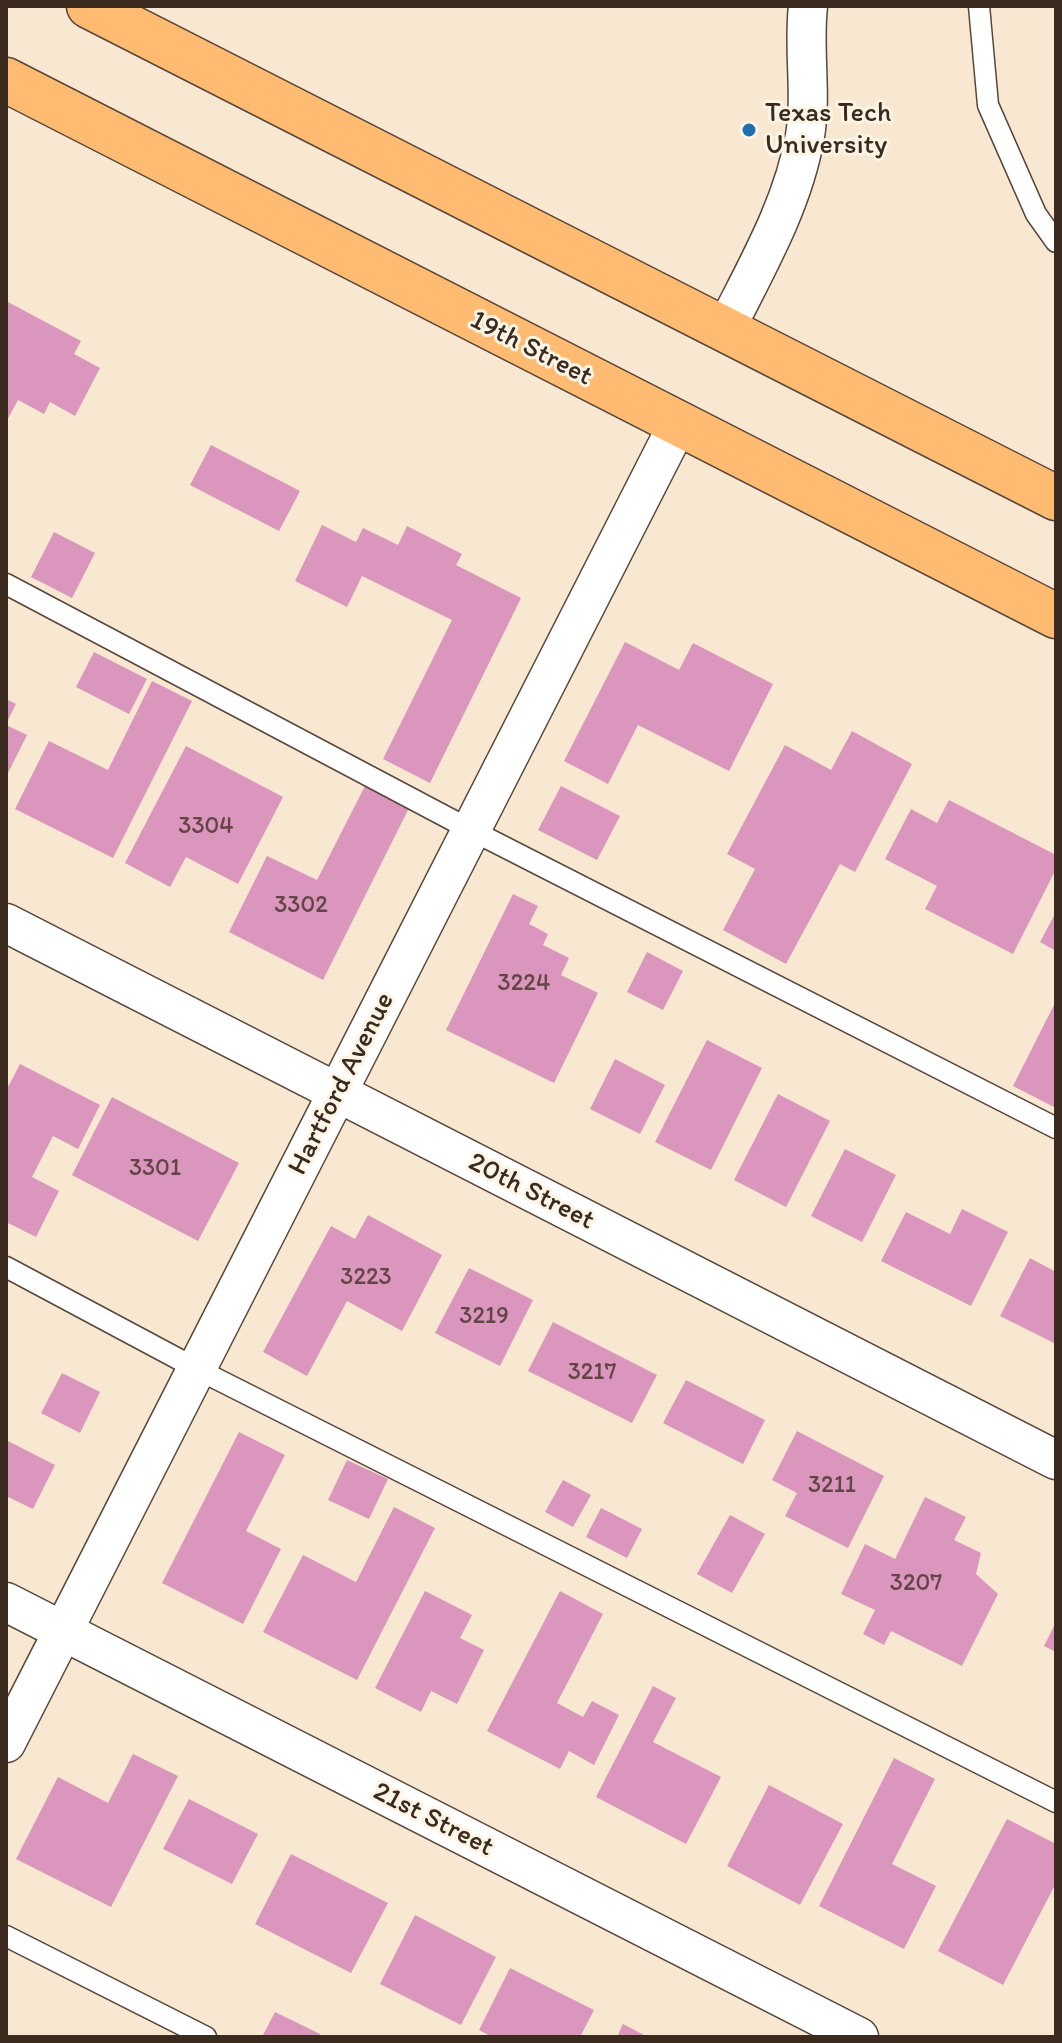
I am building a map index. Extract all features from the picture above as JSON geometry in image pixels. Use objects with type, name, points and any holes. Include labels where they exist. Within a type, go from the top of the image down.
[{"type":"main road","points":[[89,6],[1056,498]]},
{"type":"main road","name":"19th Street","points":[[6,80],[1056,616]]},
{"type":"street","points":[[725,330],[776,226],[794,181],[805,134],[808,6]]},
{"type":"street","name":"Hartford Avenue","points":[[6,1743],[678,424]]},
{"type":"street","name":"20th Street","points":[[6,923],[1056,1460]]},
{"type":"street","name":"21st Street","points":[[6,1602],[859,2037]]},
{"type":"lane","points":[[979,6],[988,105],[1036,214],[1056,242]]},
{"type":"lane","points":[[6,584],[471,830],[1056,1128]]},
{"type":"lane","points":[[6,1267],[197,1369],[1056,1802]]},
{"type":"lane","points":[[6,1936],[206,2037]]},
{"type":"building","points":[[6,301],[81,341],[74,354],[100,368],[75,416],[50,402],[44,414],[18,400],[6,422]]},
{"type":"building","points":[[211,445],[300,491],[279,531],[190,485]]},
{"type":"building","points":[[322,525],[356,542],[363,528],[398,545],[407,526],[462,554],[456,565],[521,598],[430,783],[383,759],[452,620],[362,576],[347,607],[295,581]]},
{"type":"building","points":[[54,532],[95,553],[72,598],[31,577]]},
{"type":"building","points":[[625,642],[679,670],[693,643],[773,684],[729,771],[638,725],[608,784],[564,761]]},
{"type":"building","points":[[94,652],[147,679],[129,714],[76,687]]},
{"type":"building","points":[[152,681],[192,701],[113,858],[15,809],[49,741],[108,770]]},
{"type":"building","points":[[6,699],[16,704],[6,724]]},
{"type":"building","points":[[6,725],[27,735],[6,777]]},
{"type":"building","points":[[852,731],[912,764],[855,872],[840,864],[786,964],[723,930],[755,869],[727,854],[785,745],[831,770]]},
{"type":"building","points":[[186,746],[283,797],[238,884],[186,857],[170,887],[125,863]]},
{"type":"building","points":[[365,786],[409,808],[323,980],[229,932],[267,856],[317,880]]},
{"type":"building","points":[[561,786],[620,816],[597,860],[538,830]]},
{"type":"building","points":[[949,800],[1056,855],[1056,869],[1013,954],[925,909],[937,886],[885,859],[911,809],[937,823]]},
{"type":"building","points":[[513,894],[538,906],[529,924],[548,934],[543,945],[569,958],[561,975],[598,993],[554,1083],[446,1030]]},
{"type":"building","points":[[1056,912],[1056,951],[1040,942]]},
{"type":"building","points":[[647,952],[683,971],[663,1010],[627,992]]},
{"type":"building","points":[[1056,1001],[1056,1108],[1013,1086]]},
{"type":"building","points":[[707,1040],[762,1068],[711,1170],[655,1142]]},
{"type":"building","points":[[615,1059],[665,1085],[640,1134],[590,1109]]},
{"type":"building","points":[[20,1064],[100,1105],[78,1149],[53,1136],[32,1177],[59,1191],[36,1237],[6,1222],[6,1091]]},
{"type":"building","points":[[778,1094],[830,1121],[786,1207],[734,1180]]},
{"type":"building","points":[[112,1097],[239,1163],[198,1241],[72,1175]]},
{"type":"building","points":[[845,1149],[896,1175],[862,1242],[811,1216]]},
{"type":"building","points":[[962,1209],[1008,1232],[971,1306],[881,1261],[906,1212],[950,1234]]},
{"type":"building","points":[[368,1215],[442,1255],[402,1331],[347,1301],[307,1376],[263,1352],[331,1226],[355,1239]]},
{"type":"building","points":[[1030,1258],[1056,1272],[1056,1344],[1000,1316]]},
{"type":"building","points":[[469,1268],[533,1300],[500,1366],[435,1333]]},
{"type":"building","points":[[553,1322],[657,1375],[632,1423],[528,1371]]},
{"type":"building","points":[[62,1373],[100,1392],[80,1433],[41,1413]]},
{"type":"building","points":[[686,1380],[765,1420],[743,1464],[663,1423]]},
{"type":"building","points":[[797,1431],[884,1476],[848,1548],[785,1516],[797,1493],[772,1480]]},
{"type":"building","points":[[239,1432],[285,1455],[246,1531],[281,1549],[243,1624],[162,1583]]},
{"type":"building","points":[[6,1440],[55,1465],[33,1509],[6,1496]]},
{"type":"building","points":[[347,1460],[388,1479],[369,1519],[328,1500]]},
{"type":"building","points":[[563,1480],[591,1495],[573,1527],[545,1512]]},
{"type":"building","points":[[925,1497],[966,1517],[954,1540],[981,1553],[976,1574],[998,1594],[962,1666],[891,1631],[884,1645],[863,1634],[875,1610],[841,1594],[865,1544],[895,1559]]},
{"type":"building","points":[[394,1507],[435,1528],[357,1680],[263,1632],[303,1555],[356,1582]]},
{"type":"building","points":[[601,1508],[642,1529],[627,1558],[586,1537]]},
{"type":"building","points":[[730,1515],[765,1534],[732,1593],[697,1574]]},
{"type":"building","points":[[425,1591],[472,1615],[460,1638],[484,1650],[457,1704],[431,1691],[421,1712],[375,1688]]},
{"type":"building","points":[[560,1591],[603,1614],[557,1703],[583,1717],[592,1701],[619,1715],[594,1765],[569,1751],[560,1769],[487,1731]]},
{"type":"building","points":[[1056,1622],[1056,1652],[1044,1646]]},
{"type":"building","points":[[653,1686],[676,1698],[653,1742],[721,1777],[686,1844],[596,1797]]},
{"type":"building","points":[[133,1754],[178,1776],[111,1907],[16,1859],[58,1777],[108,1803]]},
{"type":"building","points":[[894,1758],[935,1779],[892,1864],[936,1886],[904,1949],[819,1906]]},
{"type":"building","points":[[769,1785],[843,1824],[800,1905],[727,1866]]},
{"type":"building","points":[[189,1799],[258,1834],[232,1884],[163,1849]]},
{"type":"building","points":[[1007,1819],[1056,1844],[1056,1883],[1003,1985],[938,1951]]},
{"type":"building","points":[[291,1854],[388,1903],[351,1973],[255,1924]]},
{"type":"building","points":[[415,1915],[496,1957],[461,2025],[380,1984]]},
{"type":"building","points":[[510,1968],[594,2010],[580,2037],[492,2037],[479,2030]]},
{"type":"building","points":[[275,2012],[320,2034],[319,2037],[262,2037]]},
{"type":"building","points":[[623,2024],[648,2037],[617,2037]]},
{"type":"place","name":"Texas Tech University","points":[[749,130]]}]
